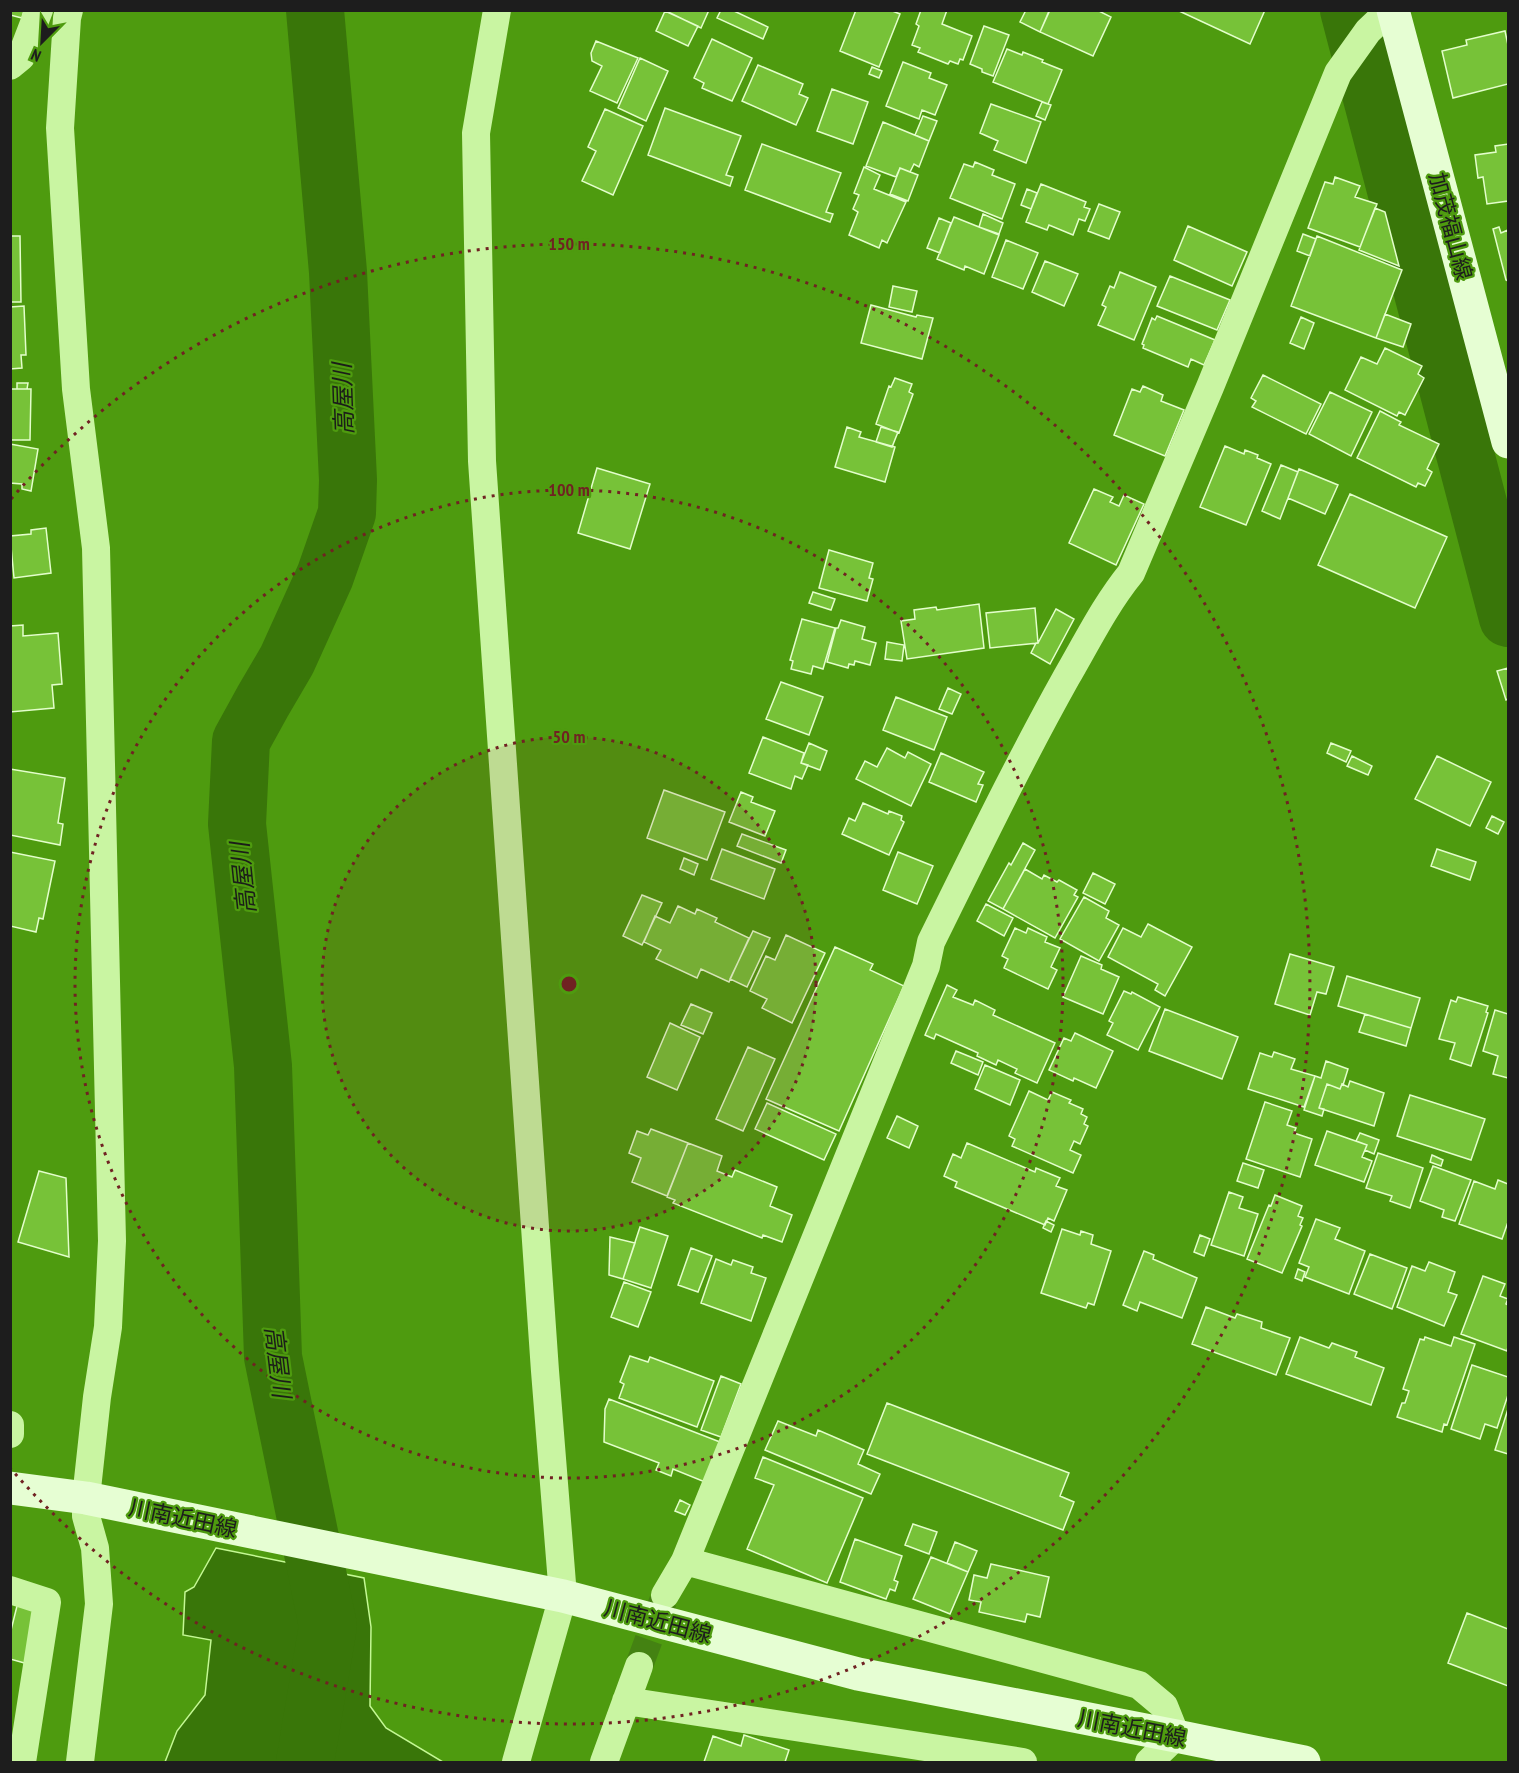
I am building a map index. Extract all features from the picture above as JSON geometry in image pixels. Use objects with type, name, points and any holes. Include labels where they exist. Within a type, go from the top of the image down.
[{"type":"main road","name":"加茂福山線","points":[[1392,10],[1509,442]]},
{"type":"main road","name":"川南近田線","points":[[10,1488],[86,1498],[563,1596],[858,1674],[1304,1762]]},
{"type":"street","points":[[10,66],[21,57],[39,10]]},
{"type":"street","points":[[69,10],[60,128],[76,389],[96,548],[112,1241],[108,1327],[97,1397],[86,1498],[86,1516],[95,1548],[99,1604],[80,1762]]},
{"type":"street","points":[[497,10],[476,134],[482,461],[545,1371],[563,1596],[516,1762]]},
{"type":"street","points":[[665,1595],[685,1560],[926,966],[931,942],[997,808],[1055,698],[1114,593],[1131,573],[1210,387],[1338,72],[1368,31],[1392,10]]},
{"type":"street","points":[[10,1425],[10,1434]]},
{"type":"street","points":[[685,1560],[1138,1685],[1164,1706],[1176,1736],[1149,1762]]},
{"type":"street","points":[[10,1590],[47,1602],[22,1762]]},
{"type":"street","points":[[604,1762],[639,1666]]},
{"type":"street","points":[[626,1701],[1023,1762]]},
{"type":"shaded area","points":[[216,1548],[364,1578],[371,1627],[370,1706],[386,1728],[443,1762],[165,1762],[177,1731],[205,1695],[211,1640],[183,1635],[185,1592],[194,1587]]},
{"type":"building","points":[[10,10],[24,10],[22,18],[10,15]]},
{"type":"building","points":[[664,10],[709,10],[701,28]]},
{"type":"building","points":[[721,10],[732,10],[768,27],[763,39],[717,18]]},
{"type":"building","points":[[856,10],[890,10],[900,14],[879,67],[840,51]]},
{"type":"building","points":[[921,10],[947,10],[942,24],[972,36],[963,60],[960,59],[958,64],[950,61],[948,64],[918,52],[920,48],[912,45],[919,26],[916,24]]},
{"type":"building","points":[[1026,10],[1049,11],[1040,32],[1020,22]]},
{"type":"building","points":[[1050,10],[1097,10],[1111,17],[1093,56],[1040,32]]},
{"type":"building","points":[[1177,10],[1265,10],[1250,44]]},
{"type":"building","points":[[665,11],[698,26],[688,46],[656,31]]},
{"type":"building","points":[[984,26],[1009,35],[993,76],[970,64]]},
{"type":"building","points":[[1505,31],[1508,45],[1508,84],[1453,98],[1442,51],[1467,45],[1466,40]]},
{"type":"building","points":[[712,39],[752,58],[732,101],[702,88],[704,83],[694,78]]},
{"type":"building","points":[[596,41],[638,58],[617,103],[590,91],[602,66],[592,61],[591,53]]},
{"type":"building","points":[[1007,49],[1022,55],[1023,52],[1062,70],[1048,104],[993,82]]},
{"type":"building","points":[[640,58],[668,71],[646,121],[618,108]]},
{"type":"building","points":[[903,62],[931,73],[929,78],[947,85],[935,115],[922,110],[919,119],[886,106]]},
{"type":"building","points":[[758,65],[803,84],[799,94],[808,98],[796,125],[742,101]]},
{"type":"building","points":[[872,67],[882,71],[879,78],[869,74]]},
{"type":"building","points":[[832,89],[868,102],[853,144],[817,131]]},
{"type":"building","points":[[1042,102],[1051,105],[1045,120],[1036,116]]},
{"type":"building","points":[[991,104],[1041,122],[1026,163],[994,150],[998,141],[980,133]]},
{"type":"building","points":[[665,108],[741,136],[726,175],[733,177],[730,186],[648,155]]},
{"type":"building","points":[[605,109],[643,126],[613,195],[582,181],[596,151],[588,147]]},
{"type":"building","points":[[923,116],[937,121],[929,141],[915,135]]},
{"type":"building","points":[[883,122],[929,141],[919,167],[914,164],[910,172],[900,168],[896,177],[866,166]]},
{"type":"building","points":[[762,144],[841,173],[826,212],[833,214],[830,222],[745,190]]},
{"type":"building","points":[[1508,144],[1508,201],[1487,204],[1483,177],[1478,178],[1475,155],[1496,152],[1495,146]]},
{"type":"building","points":[[975,162],[994,170],[992,175],[1015,184],[1002,219],[950,198],[964,164],[973,167]]},
{"type":"building","points":[[864,167],[880,175],[874,189],[906,202],[887,243],[882,240],[879,248],[849,235],[858,212],[853,209],[859,195],[854,193]]},
{"type":"building","points":[[900,168],[918,175],[908,201],[890,194]]},
{"type":"building","points":[[1335,177],[1360,186],[1355,197],[1377,204],[1360,247],[1308,228],[1325,182],[1333,184]]},
{"type":"building","points":[[1041,184],[1086,202],[1084,207],[1090,209],[1085,221],[1079,219],[1073,235],[1049,225],[1047,230],[1026,222]]},
{"type":"building","points":[[1027,189],[1037,193],[1031,209],[1021,205]]},
{"type":"building","points":[[1099,204],[1120,212],[1109,239],[1088,231]]},
{"type":"building","points":[[1375,208],[1385,212],[1399,266],[1359,250]]},
{"type":"building","points":[[983,214],[1003,223],[999,234],[979,227]]},
{"type":"building","points":[[954,217],[999,235],[984,274],[965,266],[964,270],[937,259]]},
{"type":"building","points":[[939,218],[951,223],[940,253],[927,248]]},
{"type":"building","points":[[1188,226],[1247,252],[1232,286],[1174,260]]},
{"type":"building","points":[[1499,227],[1501,233],[1508,230],[1508,281],[1493,229]]},
{"type":"building","points":[[1303,234],[1316,239],[1310,256],[1297,251]]},
{"type":"building","points":[[10,236],[20,236],[21,302],[10,302]]},
{"type":"building","points":[[1317,236],[1402,270],[1376,338],[1291,306]]},
{"type":"building","points":[[1006,240],[1038,253],[1023,289],[992,277]]},
{"type":"building","points":[[1045,261],[1078,274],[1064,306],[1032,292]]},
{"type":"building","points":[[1120,272],[1156,287],[1134,340],[1098,325],[1106,307],[1102,305],[1110,286],[1114,288]]},
{"type":"building","points":[[1170,276],[1230,300],[1217,330],[1157,306]]},
{"type":"building","points":[[893,286],[917,291],[912,312],[889,307]]},
{"type":"building","points":[[871,305],[916,317],[917,315],[933,318],[922,359],[861,343]]},
{"type":"building","points":[[24,306],[26,355],[21,355],[22,368],[10,369],[10,307]]},
{"type":"building","points":[[1385,314],[1411,324],[1403,347],[1376,338]]},
{"type":"building","points":[[1157,316],[1215,340],[1204,365],[1191,359],[1188,367],[1143,348],[1142,344],[1152,318],[1155,320]]},
{"type":"building","points":[[1301,317],[1314,323],[1304,349],[1290,343]]},
{"type":"building","points":[[1385,348],[1422,366],[1418,374],[1424,378],[1405,415],[1399,412],[1397,416],[1345,390],[1361,357],[1377,364]]},
{"type":"building","points":[[1263,375],[1321,404],[1306,434],[1252,407],[1256,401],[1251,398]]},
{"type":"building","points":[[895,378],[912,384],[909,392],[913,394],[899,433],[876,424],[889,386],[891,387]]},
{"type":"building","points":[[17,383],[28,383],[27,389],[17,389]]},
{"type":"building","points":[[1143,386],[1163,395],[1161,401],[1184,410],[1165,456],[1114,435],[1132,389],[1140,392]]},
{"type":"building","points":[[10,389],[31,389],[30,440],[10,440]]},
{"type":"building","points":[[1330,392],[1372,412],[1351,456],[1309,434]]},
{"type":"building","points":[[1380,411],[1401,422],[1399,425],[1439,444],[1427,469],[1432,472],[1425,486],[1418,483],[1416,487],[1357,458]]},
{"type":"building","points":[[847,427],[861,432],[859,437],[895,447],[885,482],[835,467]]},
{"type":"building","points":[[881,427],[898,432],[892,447],[876,442]]},
{"type":"building","points":[[10,444],[38,449],[31,491],[22,489],[22,484],[10,483]]},
{"type":"building","points":[[1225,446],[1244,454],[1245,450],[1258,455],[1257,458],[1271,464],[1246,525],[1200,507]]},
{"type":"building","points":[[1281,465],[1298,472],[1280,519],[1262,511]]},
{"type":"building","points":[[597,468],[650,484],[630,549],[578,533]]},
{"type":"building","points":[[1299,469],[1338,485],[1325,514],[1288,498]]},
{"type":"building","points":[[1094,489],[1113,497],[1110,502],[1119,506],[1124,495],[1144,504],[1116,565],[1069,543]]},
{"type":"building","points":[[1350,494],[1447,537],[1415,608],[1318,565]]},
{"type":"building","points":[[46,528],[51,573],[14,578],[10,536],[31,534],[31,530]]},
{"type":"building","points":[[829,550],[873,563],[869,578],[873,579],[867,601],[819,588]]},
{"type":"building","points":[[813,592],[835,599],[831,610],[809,603]]},
{"type":"building","points":[[979,604],[984,648],[907,659],[901,621],[915,619],[914,610],[936,607],[937,610]]},
{"type":"building","points":[[1035,608],[1038,643],[990,648],[986,613]]},
{"type":"building","points":[[1056,609],[1074,619],[1050,664],[1031,653]]},
{"type":"building","points":[[802,619],[835,628],[823,669],[813,666],[811,674],[791,669],[793,661],[790,660]]},
{"type":"building","points":[[841,620],[865,627],[862,639],[876,643],[870,665],[855,661],[854,665],[849,664],[848,668],[827,662],[836,628]]},
{"type":"building","points":[[23,625],[23,636],[58,633],[62,684],[52,685],[54,708],[10,712],[10,626]]},
{"type":"building","points":[[887,642],[904,645],[902,661],[885,659]]},
{"type":"building","points":[[1508,668],[1508,699],[1506,700],[1497,671]]},
{"type":"building","points":[[781,682],[823,697],[809,735],[766,719]]},
{"type":"building","points":[[948,688],[961,694],[952,714],[939,709]]},
{"type":"building","points":[[896,697],[947,717],[934,750],[883,730]]},
{"type":"building","points":[[763,737],[804,753],[801,763],[808,765],[802,779],[795,776],[791,789],[749,773]]},
{"type":"building","points":[[809,743],[827,751],[820,770],[801,763]]},
{"type":"building","points":[[1331,743],[1351,751],[1346,762],[1327,753]]},
{"type":"building","points":[[887,748],[905,758],[908,752],[931,764],[911,806],[856,779],[865,761],[877,767]]},
{"type":"building","points":[[941,753],[984,772],[978,784],[983,785],[976,802],[929,782]]},
{"type":"building","points":[[1352,756],[1372,766],[1368,775],[1347,766]]},
{"type":"building","points":[[1437,756],[1491,782],[1470,826],[1415,799]]},
{"type":"building","points":[[10,769],[65,778],[58,823],[63,824],[60,845],[10,835]]},
{"type":"building","points":[[664,790],[725,812],[707,860],[647,838]]},
{"type":"building","points":[[741,792],[753,797],[751,802],[775,811],[765,836],[729,822]]},
{"type":"building","points":[[863,803],[888,814],[889,811],[902,816],[901,820],[904,822],[889,855],[842,834],[849,818],[855,821]]},
{"type":"building","points":[[1492,816],[1504,822],[1498,834],[1486,828]]},
{"type":"building","points":[[742,834],[786,850],[781,863],[737,846]]},
{"type":"building","points":[[1023,843],[1035,850],[1003,909],[988,901]]},
{"type":"building","points":[[722,849],[775,869],[764,899],[711,879]]},
{"type":"building","points":[[1437,849],[1476,862],[1470,880],[1431,866]]},
{"type":"building","points":[[10,852],[55,861],[43,919],[39,918],[36,932],[10,926]]},
{"type":"building","points":[[898,852],[933,866],[917,904],[883,890]]},
{"type":"building","points":[[684,858],[698,864],[694,875],[680,869]]},
{"type":"building","points":[[1025,869],[1042,879],[1044,875],[1077,890],[1074,895],[1078,897],[1055,938],[1003,909]]},
{"type":"building","points":[[1093,873],[1115,884],[1105,904],[1083,893]]},
{"type":"building","points":[[642,895],[662,903],[642,945],[623,936]]},
{"type":"building","points":[[1084,897],[1109,911],[1106,918],[1119,925],[1099,961],[1060,939]]},
{"type":"building","points":[[986,904],[1013,918],[1004,936],[977,921]]},
{"type":"building","points":[[678,906],[695,914],[697,909],[717,918],[715,922],[749,938],[729,982],[701,969],[697,978],[656,959],[661,950],[644,942],[655,916],[670,923]]},
{"type":"building","points":[[1148,924],[1192,947],[1165,996],[1155,990],[1158,984],[1108,957],[1123,928],[1141,937]]},
{"type":"building","points":[[1015,928],[1026,933],[1028,928],[1047,937],[1045,942],[1060,948],[1051,967],[1057,970],[1048,989],[1004,968],[1008,959],[1002,956]]},
{"type":"building","points":[[753,931],[770,938],[747,987],[730,979]]},
{"type":"building","points":[[786,935],[825,953],[792,1023],[762,1008],[767,999],[750,991],[766,956],[775,960]]},
{"type":"building","points":[[835,947],[873,964],[870,970],[904,986],[839,1131],[766,1099]]},
{"type":"building","points":[[1290,954],[1334,967],[1326,994],[1317,992],[1310,1015],[1275,1004]]},
{"type":"building","points":[[1081,956],[1102,965],[1101,969],[1119,977],[1103,1014],[1063,997]]},
{"type":"building","points":[[1347,976],[1420,998],[1411,1028],[1338,1006]]},
{"type":"building","points":[[947,985],[957,990],[953,997],[973,1005],[975,1000],[995,1010],[993,1015],[1055,1043],[1037,1083],[1015,1073],[1017,1069],[998,1060],[996,1065],[977,1056],[978,1053],[936,1034],[934,1039],[925,1035]]},
{"type":"building","points":[[1124,991],[1131,994],[1132,992],[1160,1007],[1138,1050],[1107,1035],[1113,1023],[1109,1021]]},
{"type":"building","points":[[1458,997],[1488,1006],[1486,1012],[1488,1013],[1471,1066],[1450,1059],[1455,1043],[1439,1039],[1451,1000],[1456,1002]]},
{"type":"building","points":[[691,1004],[712,1013],[703,1034],[681,1025]]},
{"type":"building","points":[[1165,1009],[1238,1037],[1222,1079],[1149,1051]]},
{"type":"building","points":[[1495,1010],[1508,1014],[1508,1078],[1493,1074],[1498,1056],[1483,1051]]},
{"type":"building","points":[[1365,1014],[1411,1028],[1406,1046],[1359,1032]]},
{"type":"building","points":[[670,1023],[700,1037],[677,1090],[647,1077]]},
{"type":"building","points":[[1075,1033],[1113,1051],[1096,1088],[1049,1070],[1064,1038],[1071,1041]]},
{"type":"building","points":[[748,1047],[775,1059],[743,1131],[716,1119]]},
{"type":"building","points":[[956,1051],[983,1062],[978,1075],[951,1063]]},
{"type":"building","points":[[1274,1052],[1295,1059],[1291,1069],[1315,1076],[1304,1107],[1248,1089],[1260,1053],[1272,1057]]},
{"type":"building","points":[[1326,1061],[1348,1069],[1340,1089],[1327,1084],[1319,1108],[1324,1109],[1322,1116],[1304,1110],[1315,1076],[1321,1078]]},
{"type":"building","points":[[985,1065],[1020,1080],[1010,1105],[975,1089]]},
{"type":"building","points":[[1350,1081],[1384,1093],[1374,1126],[1319,1108],[1327,1084],[1340,1089],[1342,1084],[1348,1087]]},
{"type":"building","points":[[1029,1091],[1048,1100],[1052,1092],[1071,1100],[1069,1103],[1083,1109],[1081,1114],[1087,1117],[1084,1124],[1088,1126],[1080,1144],[1074,1141],[1070,1150],[1081,1155],[1073,1173],[1012,1146],[1015,1139],[1009,1136]]},
{"type":"building","points":[[1410,1095],[1485,1119],[1471,1160],[1397,1136]]},
{"type":"building","points":[[1265,1102],[1292,1111],[1287,1125],[1296,1128],[1294,1133],[1312,1139],[1300,1177],[1246,1159]]},
{"type":"building","points":[[767,1103],[836,1134],[824,1160],[755,1129]]},
{"type":"building","points":[[897,1116],[918,1126],[909,1148],[887,1138]]},
{"type":"building","points":[[651,1129],[688,1143],[667,1196],[632,1182],[641,1158],[629,1153],[637,1131],[648,1135]]},
{"type":"building","points":[[1327,1131],[1367,1145],[1362,1157],[1372,1161],[1364,1182],[1315,1165]]},
{"type":"building","points":[[1360,1133],[1379,1140],[1374,1154],[1365,1150],[1367,1145],[1356,1141]]},
{"type":"building","points":[[688,1143],[722,1156],[717,1171],[732,1177],[735,1170],[777,1187],[770,1206],[792,1215],[782,1242],[763,1235],[762,1238],[673,1203],[675,1200],[667,1197]]},
{"type":"building","points":[[967,1143],[1035,1172],[1036,1168],[1060,1178],[1056,1186],[1067,1190],[1054,1221],[1048,1218],[1045,1225],[955,1187],[957,1182],[944,1176],[953,1154],[961,1158]]},
{"type":"building","points":[[1378,1153],[1423,1168],[1410,1208],[1390,1201],[1392,1196],[1366,1188]]},
{"type":"building","points":[[1432,1155],[1443,1160],[1441,1166],[1430,1162]]},
{"type":"building","points":[[1243,1163],[1264,1170],[1258,1188],[1237,1181]]},
{"type":"building","points":[[1433,1166],[1471,1180],[1455,1221],[1442,1217],[1444,1210],[1420,1201]]},
{"type":"building","points":[[39,1171],[66,1178],[69,1257],[18,1242]]},
{"type":"building","points":[[1498,1180],[1508,1184],[1508,1222],[1502,1239],[1459,1224],[1474,1181],[1495,1189]]},
{"type":"building","points":[[1229,1192],[1243,1197],[1239,1208],[1258,1214],[1244,1256],[1211,1245]]},
{"type":"building","points":[[1275,1195],[1302,1206],[1298,1216],[1303,1218],[1300,1225],[1302,1226],[1282,1273],[1247,1259]]},
{"type":"building","points":[[1316,1219],[1340,1228],[1335,1239],[1365,1251],[1349,1294],[1305,1277],[1309,1267],[1299,1263]]},
{"type":"building","points":[[1046,1221],[1054,1225],[1051,1232],[1043,1228]]},
{"type":"building","points":[[640,1227],[668,1236],[651,1288],[623,1279]]},
{"type":"building","points":[[1062,1229],[1080,1235],[1081,1231],[1093,1235],[1091,1244],[1111,1251],[1094,1305],[1088,1303],[1086,1308],[1041,1293]]},
{"type":"building","points":[[1200,1235],[1210,1239],[1204,1256],[1194,1252]]},
{"type":"building","points":[[610,1237],[635,1243],[623,1279],[609,1275]]},
{"type":"building","points":[[691,1248],[712,1256],[698,1292],[678,1285]]},
{"type":"building","points":[[1144,1251],[1154,1255],[1153,1259],[1197,1278],[1182,1318],[1140,1302],[1137,1311],[1123,1305]]},
{"type":"building","points":[[1370,1254],[1407,1268],[1392,1309],[1354,1294]]},
{"type":"building","points":[[716,1259],[731,1265],[733,1260],[753,1267],[751,1273],[766,1278],[751,1321],[701,1303]]},
{"type":"building","points":[[1429,1262],[1455,1272],[1448,1292],[1457,1295],[1444,1326],[1397,1307],[1412,1266],[1425,1271]]},
{"type":"building","points":[[1298,1269],[1305,1272],[1302,1281],[1295,1278]]},
{"type":"building","points":[[1483,1276],[1505,1284],[1500,1296],[1508,1299],[1506,1304],[1508,1305],[1507,1351],[1461,1334]]},
{"type":"building","points":[[624,1282],[651,1292],[638,1327],[611,1317]]},
{"type":"building","points":[[1206,1307],[1235,1318],[1237,1314],[1262,1322],[1261,1328],[1290,1338],[1276,1375],[1192,1344]]},
{"type":"building","points":[[1300,1337],[1329,1348],[1332,1343],[1357,1352],[1355,1357],[1384,1368],[1371,1405],[1286,1374]]},
{"type":"building","points":[[1425,1337],[1451,1346],[1454,1337],[1475,1344],[1447,1425],[1444,1424],[1442,1432],[1397,1417],[1409,1391],[1403,1389],[1420,1339],[1424,1340]]},
{"type":"building","points":[[630,1356],[648,1362],[650,1357],[714,1381],[697,1427],[619,1398],[624,1384],[620,1382]]},
{"type":"building","points":[[1472,1365],[1508,1377],[1508,1395],[1497,1428],[1485,1424],[1480,1439],[1451,1429]]},
{"type":"building","points":[[721,1376],[741,1384],[721,1437],[701,1430]]},
{"type":"building","points":[[609,1399],[720,1442],[705,1482],[673,1469],[671,1476],[656,1470],[659,1463],[604,1442],[605,1409]]},
{"type":"building","points":[[887,1403],[1069,1473],[1060,1496],[1074,1502],[1063,1530],[867,1454]]},
{"type":"building","points":[[1508,1409],[1508,1454],[1495,1450]]},
{"type":"building","points":[[778,1421],[816,1436],[818,1430],[864,1450],[858,1464],[880,1474],[871,1494],[765,1450]]},
{"type":"building","points":[[763,1457],[863,1498],[827,1583],[747,1549],[774,1485],[755,1478]]},
{"type":"building","points":[[680,1500],[690,1505],[685,1515],[675,1511]]},
{"type":"building","points":[[913,1524],[937,1532],[929,1554],[905,1545]]},
{"type":"building","points":[[855,1539],[902,1556],[894,1580],[898,1582],[895,1591],[890,1589],[886,1599],[840,1582]]},
{"type":"building","points":[[955,1542],[977,1551],[968,1572],[947,1563]]},
{"type":"building","points":[[931,1557],[968,1572],[950,1614],[913,1599]]},
{"type":"building","points":[[991,1564],[1049,1577],[1040,1617],[1027,1614],[1025,1622],[979,1612],[981,1602],[969,1600],[974,1575],[987,1578]]},
{"type":"building","points":[[18,1602],[37,1607],[28,1664],[10,1659],[10,1634]]},
{"type":"building","points":[[1467,1613],[1508,1629],[1508,1686],[1448,1663]]},
{"type":"building","points":[[744,1735],[789,1750],[785,1762],[704,1762],[713,1736],[741,1746]]},
{"type":"waterway","name":"高屋川","points":[[305,1762],[328,1626],[273,1357],[263,1066],[237,824],[241,741],[287,660],[325,576],[347,513],[348,480],[338,272],[315,10]]},
{"type":"waterway","points":[[1349,10],[1508,618]]},
{"type":"tunnel","points":[[639,1666],[663,1601]]}]
